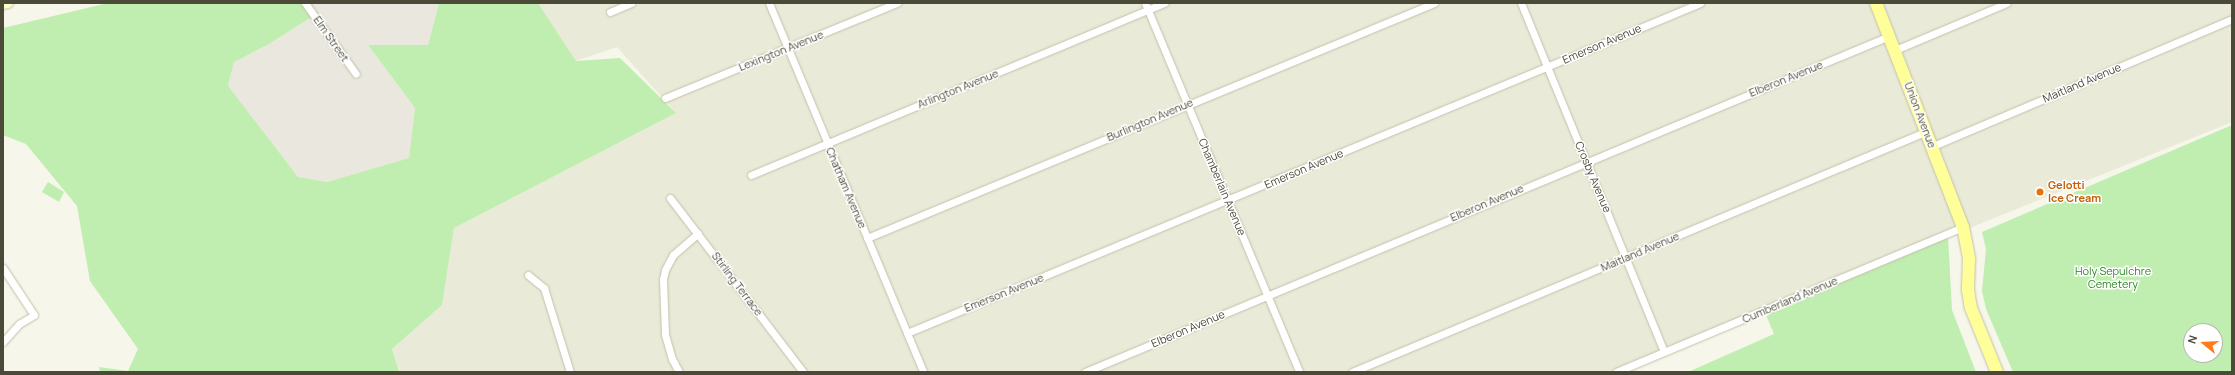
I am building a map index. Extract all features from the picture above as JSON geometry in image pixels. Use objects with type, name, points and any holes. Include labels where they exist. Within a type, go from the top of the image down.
[{"type":"main road","points":[[3,4],[8,3]]},
{"type":"main road","name":"Union Avenue","points":[[1876,3],[1964,228],[1969,260],[1968,290],[1971,308],[1997,372]]},
{"type":"street","name":"Elm Street","points":[[305,3],[356,74]]},
{"type":"street","points":[[610,12],[631,3]]},
{"type":"street","name":"Chatham Avenue","points":[[769,3],[923,372]]},
{"type":"street","name":"Lexington Avenue","points":[[665,98],[897,3]]},
{"type":"street","name":"Arlington Avenue","points":[[751,176],[1147,7],[1165,3]]},
{"type":"street","name":"Burlington Avenue","points":[[867,238],[1434,3]]},
{"type":"street","name":"Crosby Avenue","points":[[1520,3],[1664,352]]},
{"type":"street","name":"Emerson Avenue","points":[[907,333],[1228,201],[1700,3]]},
{"type":"street","points":[[1895,50],[2007,3]]},
{"type":"street","name":"Chamberlain Avenue","points":[[1147,7],[1299,372]]},
{"type":"street","name":"Maitland Avenue","points":[[1933,146],[2232,19]]},
{"type":"street","name":"Elberon Avenue","points":[[1085,372],[1889,36]]},
{"type":"street","name":"Maitland Avenue","points":[[1352,372],[1927,131]]},
{"type":"street","name":"Stirling Terrace","points":[[670,198],[803,372]]},
{"type":"street","name":"Cumberland Avenue","points":[[1616,372],[1964,228]]},
{"type":"street","points":[[680,372],[672,359],[665,334],[663,279],[665,270],[673,255],[698,233]]},
{"type":"street","points":[[3,268],[34,315],[19,324],[3,342]]},
{"type":"street","points":[[528,275],[544,288],[570,372]]},
{"type":"shaded area","points":[[310,3],[439,3],[428,45],[368,45],[415,108],[409,158],[327,182],[298,177],[228,87],[234,62],[269,44],[318,13]]},
{"type":"shaded area","points":[[538,3],[2232,3],[2232,122],[1613,372],[399,372],[392,349],[442,305],[454,228],[676,113],[617,47],[576,61]]},
{"type":"green space","points":[[108,3],[310,3],[318,13],[269,44],[234,62],[228,86],[298,177],[327,182],[409,158],[415,108],[368,45],[428,45],[439,3],[538,3],[576,61],[620,58],[676,113],[454,228],[442,305],[392,349],[399,372],[100,372],[99,367],[128,371],[138,349],[90,281],[77,206],[26,144],[3,135],[3,28]]},
{"type":"green space","name":"Holy Sepulchre Cemetery","points":[[2232,125],[2232,372],[2013,372],[1986,309],[1982,291],[1986,249],[1982,232]]},
{"type":"green space","points":[[48,182],[64,192],[59,202],[42,192]]},
{"type":"green space","points":[[1948,236],[1952,310],[1976,372],[1688,372],[1774,334],[1764,310]]},
{"type":"place","name":"Gelotti Ice Cream","points":[[2040,192]]}]
